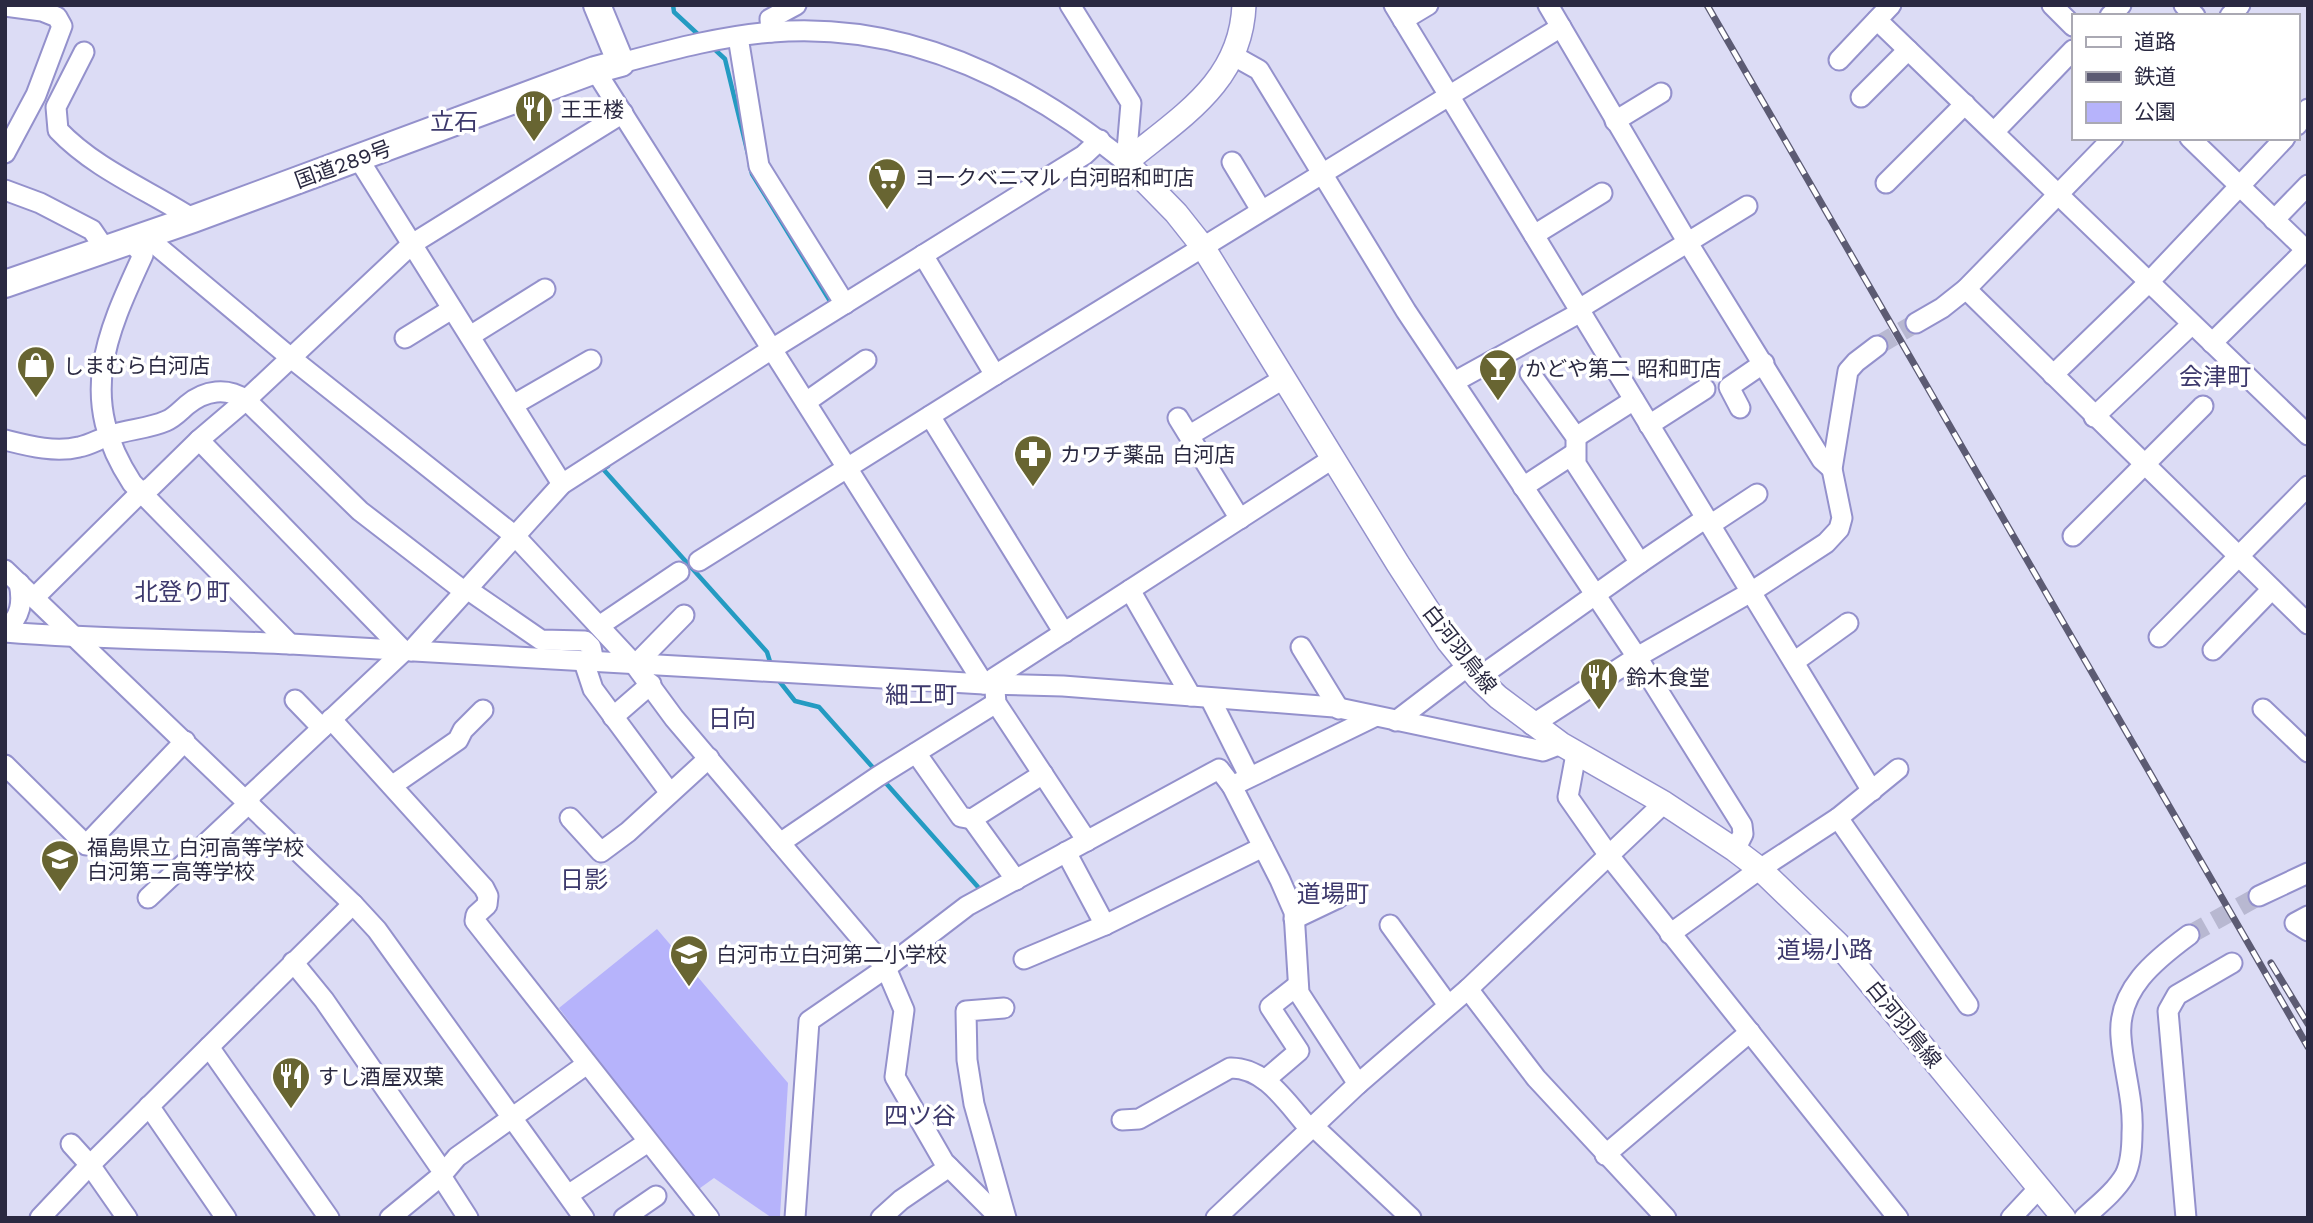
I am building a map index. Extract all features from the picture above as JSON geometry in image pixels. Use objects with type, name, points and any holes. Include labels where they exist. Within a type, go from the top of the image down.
[{"type":"highway","points":[[597,5],[621,63]]},
{"type":"highway","name":"国道289号","points":[[5,284],[193,219],[595,70],[621,63]]},
{"type":"main road","points":[[1126,162],[1216,83],[1234,56],[1243,24],[1244,5]]},
{"type":"main road","name":"白河羽鳥線","points":[[1126,162],[1176,212],[1203,247],[1332,459],[1427,608],[1473,672],[1532,725],[1568,749],[1664,803],[1760,869],[1838,944],[2064,1218]]},
{"type":"street","points":[[621,63],[681,47],[738,37],[796,5]]},
{"type":"street","points":[[1070,5],[1131,103],[1126,162]]},
{"type":"street","points":[[1428,5],[1399,13],[1872,791]]},
{"type":"street","points":[[1548,5],[1688,243],[1822,460],[1832,470]]},
{"type":"street","points":[[2052,5],[2072,25]]},
{"type":"street","points":[[5,6],[42,11],[57,17],[62,26],[36,95],[5,153]]},
{"type":"street","points":[[1839,60],[1884,13],[1908,50],[2308,435]]},
{"type":"street","points":[[768,19],[817,32],[905,43],[985,70],[1024,90],[1100,140],[1126,162]]},
{"type":"street","points":[[699,561],[1448,94],[1561,27]]},
{"type":"street","points":[[738,37],[759,166],[845,304]]},
{"type":"street","points":[[1861,97],[1908,50]]},
{"type":"street","points":[[1994,132],[2072,51]]},
{"type":"street","points":[[84,52],[56,107],[58,130],[72,145],[128,182],[193,219]]},
{"type":"street","points":[[1234,56],[1259,70],[1406,311],[1637,657],[1742,825],[1742,834],[1735,850]]},
{"type":"street","points":[[595,70],[1087,841]]},
{"type":"street","points":[[1615,121],[1661,93]]},
{"type":"street","points":[[1886,183],[1965,104]]},
{"type":"street","points":[[35,597],[136,497],[246,400],[412,244],[622,113]]},
{"type":"street","points":[[148,898],[248,804],[252,794],[326,723],[408,652],[562,484],[772,349],[1084,155],[1100,140]]},
{"type":"street","points":[[1916,323],[1942,308],[1966,289],[2111,140]]},
{"type":"street","points":[[2053,375],[2149,282],[2283,140]]},
{"type":"street","points":[[2200,142],[2239,186],[2307,251],[2213,343]]},
{"type":"street","points":[[358,158],[562,484]]},
{"type":"street","points":[[1232,162],[1261,210]]},
{"type":"street","points":[[2274,220],[2308,185]]},
{"type":"street","points":[[5,190],[40,203],[92,230],[105,249]]},
{"type":"street","points":[[1534,235],[1602,193]]},
{"type":"street","points":[[1454,382],[1580,311],[1747,206]]},
{"type":"street","points":[[137,238],[515,536],[635,665],[674,718],[886,968],[904,1010],[895,1077],[949,1167],[1000,1218]]},
{"type":"street","points":[[137,238],[142,255],[116,313],[104,351],[100,391],[115,457],[142,494],[290,644]]},
{"type":"street","points":[[923,255],[995,375]]},
{"type":"street","points":[[470,336],[545,289]]},
{"type":"street","points":[[1966,289],[2308,624]]},
{"type":"street","points":[[405,338],[452,309]]},
{"type":"street","points":[[2094,417],[2192,324]]},
{"type":"street","points":[[1532,725],[1637,657],[1751,592],[1826,543],[1839,529],[1842,517],[1832,470],[1847,372],[1877,346]]},
{"type":"street","points":[[513,405],[591,360]]},
{"type":"street","points":[[806,402],[866,360]]},
{"type":"street","points":[[1740,408],[1728,387],[1763,363]]},
{"type":"street","points":[[1530,373],[1576,445],[1576,464],[1640,563]]},
{"type":"street","points":[[1190,435],[1283,379]]},
{"type":"street","points":[[1649,425],[1705,389]]},
{"type":"street","points":[[5,440],[63,449],[82,447],[109,436],[167,421],[193,400],[214,391],[238,394],[360,511],[466,591],[541,640],[585,641],[591,647],[589,662],[593,689],[670,793]]},
{"type":"street","points":[[1523,487],[1634,400]]},
{"type":"street","points":[[2074,536],[2203,406]]},
{"type":"street","points":[[930,416],[1064,633]]},
{"type":"street","points":[[1178,418],[1240,519]]},
{"type":"street","points":[[199,440],[408,652]]},
{"type":"street","points":[[780,843],[916,752],[991,690],[994,678],[1332,459]]},
{"type":"street","points":[[2159,637],[2308,486]]},
{"type":"street","points":[[1396,721],[1595,596],[1640,563],[1757,494]]},
{"type":"street","points":[[599,626],[679,572]]},
{"type":"street","points":[[12,576],[377,930],[584,1218]]},
{"type":"street","points":[[5,631],[18,617],[21,599],[12,576]]},
{"type":"street","points":[[2213,650],[2272,589]]},
{"type":"street","points":[[1130,590],[1201,697],[1240,781],[1263,847],[1294,912],[1299,993],[1358,1084]]},
{"type":"street","points":[[635,665],[684,615]]},
{"type":"street","points":[[1794,663],[1848,623]]},
{"type":"street","points":[[5,631],[76,638],[124,637],[290,644],[991,690],[1063,686],[1339,709],[1544,751],[1568,749],[1568,797],[1610,857],[1898,1218]]},
{"type":"street","points":[[1301,647],[1339,709]]},
{"type":"street","points":[[613,717],[651,684]]},
{"type":"street","points":[[295,700],[326,723],[393,785],[484,888],[488,896],[487,905],[476,915],[475,920],[709,1218]]},
{"type":"street","points":[[2263,709],[2308,752]]},
{"type":"street","points":[[393,785],[458,740],[463,730],[483,710]]},
{"type":"street","points":[[1240,781],[1374,717]]},
{"type":"street","points":[[5,765],[86,845],[185,741]]},
{"type":"street","points":[[916,752],[961,817],[972,819],[1043,774]]},
{"type":"street","points":[[570,818],[601,852],[628,832],[709,758]]},
{"type":"street","points":[[795,1218],[809,1021],[886,968],[967,906],[1219,769],[1240,781]]},
{"type":"street","points":[[1670,934],[1760,869],[1838,818],[1898,769]]},
{"type":"street","points":[[1216,1218],[1358,1084],[1468,989],[1664,803]]},
{"type":"street","points":[[1838,818],[1968,1005]]},
{"type":"street","points":[[972,819],[1016,880]]},
{"type":"street","points":[[1024,960],[1105,925],[1263,847]]},
{"type":"street","points":[[1066,852],[1105,925]]},
{"type":"street","points":[[2259,895],[2308,873]]},
{"type":"street","points":[[1294,919],[1338,898]]},
{"type":"street","points":[[40,1218],[353,904]]},
{"type":"street","points":[[2308,916],[2295,923],[2308,931]]},
{"type":"street","points":[[1390,925],[1448,1005]]},
{"type":"street","points":[[2084,1218],[2126,1173],[2131,1150],[2133,1117],[2120,1036],[2126,1005],[2135,982],[2161,956],[2189,935]]},
{"type":"street","points":[[293,962],[324,1000],[441,1169],[441,1176],[468,1218]]},
{"type":"street","points":[[2186,1218],[2168,1011],[2177,995],[2232,963]]},
{"type":"street","points":[[1265,1080],[1299,1051],[1270,1007],[1298,985]]},
{"type":"street","points":[[1468,989],[1536,1079],[1666,1218]]},
{"type":"street","points":[[1004,1008],[966,1011],[967,1060],[974,1104],[1006,1218]]},
{"type":"street","points":[[1605,1155],[1750,1032]]},
{"type":"street","points":[[209,1047],[329,1218]]},
{"type":"street","points":[[390,1218],[441,1176],[457,1157],[587,1064]]},
{"type":"street","points":[[1122,1120],[1139,1119],[1230,1068],[1253,1071],[1411,1218]]},
{"type":"street","points":[[149,1107],[226,1218]]},
{"type":"street","points":[[568,1195],[648,1142]]},
{"type":"street","points":[[71,1144],[90,1165],[127,1218]]},
{"type":"street","points":[[881,1218],[901,1200],[949,1167]]},
{"type":"street","points":[[2011,1218],[2039,1188]]},
{"type":"street","points":[[624,1218],[656,1196]]},
{"type":"green space","points":[[657,929],[788,1083],[780,1216],[772,1218],[714,1178],[696,1191],[559,1008]]},
{"type":"waterway","points":[[673,5],[674,12],[702,38]]},
{"type":"waterway","points":[[711,46],[725,59],[748,154]]},
{"type":"waterway","points":[[750,166],[752,174],[833,306]]},
{"type":"waterway","points":[[608,466],[603,469],[767,652],[771,665]]},
{"type":"waterway","points":[[776,677],[795,701],[819,707],[876,771]]},
{"type":"waterway","points":[[884,781],[978,887]]},
{"type":"tunnel","points":[[1877,346],[1916,323]]},
{"type":"tunnel","points":[[2189,935],[2259,896]]},
{"type":"railway","points":[[1707,5],[2308,1047]]},
{"type":"railway","points":[[2271,963],[2308,1024]]},
{"type":"place","name":"王王楼","points":[[534,143]]},
{"type":"place","name":"ヨークベニマル 白河昭和町店","points":[[887,211]]},
{"type":"place","name":"しまむら白河店","points":[[36,399]]},
{"type":"place","name":"かどや第二 昭和町店","points":[[1498,402]]},
{"type":"place","name":"カワチ薬品 白河店","points":[[1033,488]]},
{"type":"place","name":"鈴木食堂","points":[[1599,711]]},
{"type":"place","name":"福島県立 白河高等学校 白河第二高等学校","points":[[60,893]]},
{"type":"place","name":"白河市立白河第二小学校","points":[[689,988]]},
{"type":"place","name":"すし酒屋双葉","points":[[291,1110]]},
{"type":"district","name":"立石","points":[[454,122]]},
{"type":"district","name":"会津町","points":[[2215,377]]},
{"type":"district","name":"北登り町","points":[[182,592]]},
{"type":"district","name":"細工町","points":[[921,695]]},
{"type":"district","name":"日向","points":[[732,719]]},
{"type":"district","name":"日影","points":[[584,880]]},
{"type":"district","name":"道場町","points":[[1333,894]]},
{"type":"district","name":"道場小路","points":[[1825,950]]},
{"type":"district","name":"四ツ谷","points":[[920,1116]]}]
